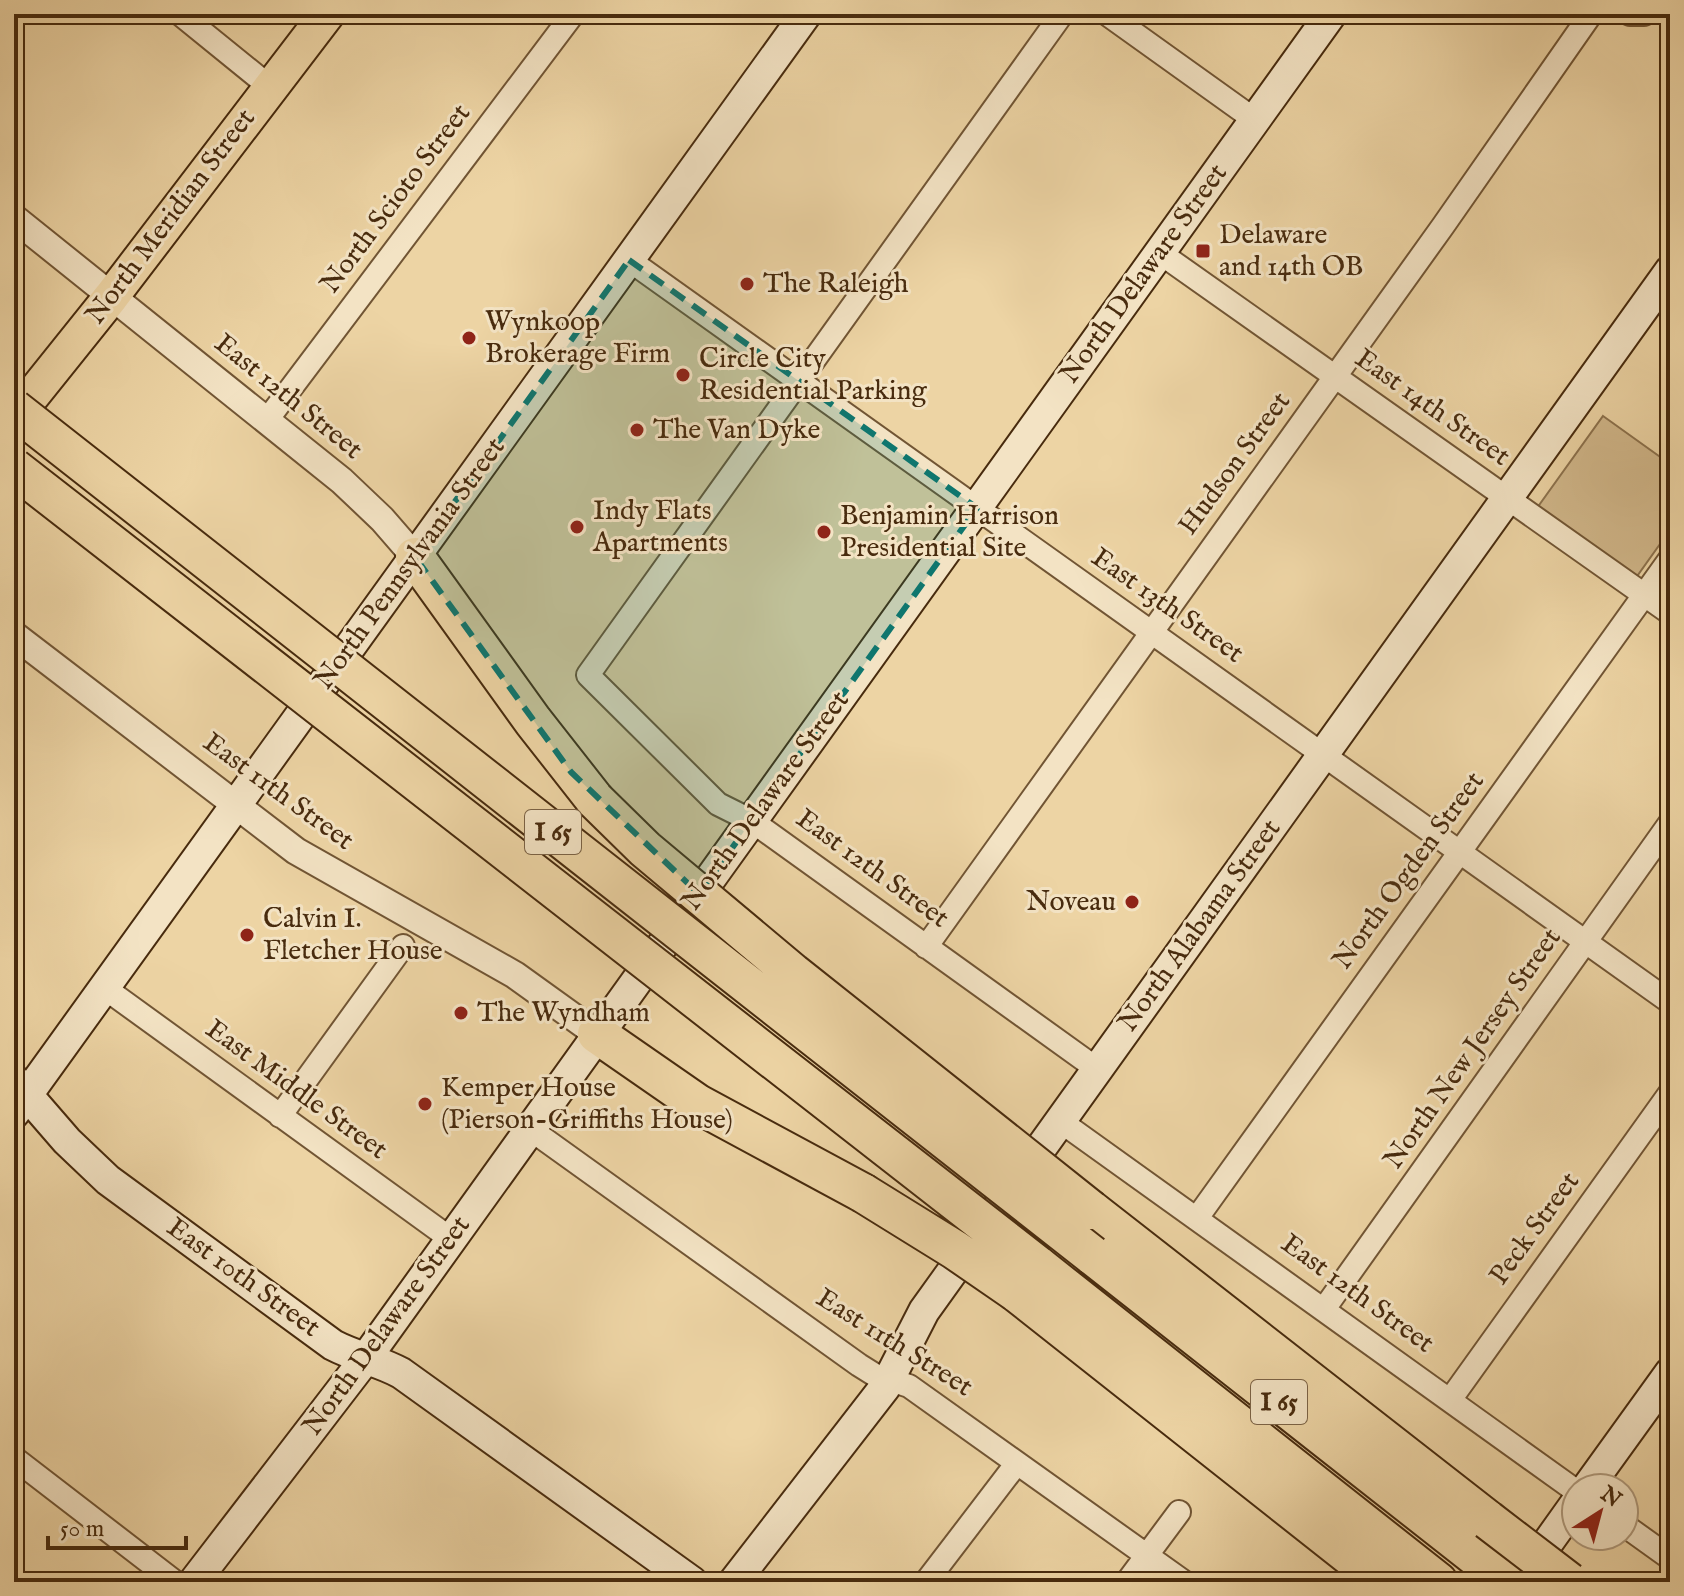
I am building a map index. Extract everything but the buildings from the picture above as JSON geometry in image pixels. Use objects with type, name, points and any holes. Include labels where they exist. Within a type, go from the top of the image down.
[{"type":"highway","name":"I 65","points":[[14,409],[1092,1255],[1476,1534],[1508,1582]]},
{"type":"highway","name":"I 65","points":[[14,468],[1026,1279],[1438,1582]]},
{"type":"highway","points":[[415,557],[543,734],[595,800],[645,849],[771,955],[1091,1210],[1476,1534],[1569,1582]]},
{"type":"highway","points":[[597,1034],[698,1104],[863,1193],[944,1243],[1026,1279],[1383,1582]]},
{"type":"main road","name":"North Meridian Street","points":[[14,418],[111,297],[327,14]]},
{"type":"main road","name":"North Pennsylvania Street","points":[[18,1096],[106,989],[806,14]]},
{"type":"main road","name":"North Delaware Street","points":[[194,1582],[366,1358],[1331,14]]},
{"type":"main road","name":"North Alabama Street","points":[[734,1582],[890,1379],[924,1311],[1670,271]]},
{"type":"main road","name":"East 10th Street","points":[[18,1096],[84,1159],[123,1191],[333,1345],[381,1362],[401,1373],[692,1582]]},
{"type":"main road","points":[[1599,1472],[1670,1373]]},
{"type":"main road","points":[[1520,1582],[1560,1526]]},
{"type":"street","points":[[180,14],[270,87]]},
{"type":"street","name":"North Scioto Street","points":[[267,420],[573,14]]},
{"type":"street","points":[[799,380],[1062,14]]},
{"type":"street","points":[[1107,14],[1255,120]]},
{"type":"street","name":"Hudson Street","points":[[926,947],[1591,14]]},
{"type":"street","points":[[1630,14],[1644,14]]},
{"type":"street","name":"East 12th Street","points":[[14,218],[350,489],[415,557]]},
{"type":"street","name":"East 14th Street","points":[[1160,253],[1670,613]]},
{"type":"street","name":"East 13th Street","points":[[629,260],[1670,1002]]},
{"type":"street","name":"East 12th Street","points":[[799,380],[588,675],[718,804],[752,821],[1097,1069]]},
{"type":"street","name":"North Ogden Street","points":[[1197,1218],[1670,559]]},
{"type":"street","name":"East 11th Street","points":[[14,635],[296,851],[515,975],[597,1034]]},
{"type":"street","name":"North New Jersey Street","points":[[1324,1309],[1670,823]]},
{"type":"street","points":[[280,1116],[403,946]]},
{"type":"street","name":"East Middle Street","points":[[106,989],[451,1239]]},
{"type":"street","name":"Peck Street","points":[[1450,1400],[1670,1093]]},
{"type":"street","name":"East 12th Street","points":[[1060,1121],[1560,1479]]},
{"type":"street","name":"East 11th Street","points":[[530,1129],[859,1365],[871,1373],[911,1387],[1184,1582]]},
{"type":"street","points":[[14,1458],[175,1582]]},
{"type":"street","points":[[926,1582],[1017,1463]]},
{"type":"street","points":[[1127,1582],[1179,1512]]},
{"type":"street","points":[[1640,1536],[1670,1558]]},
{"type":"highlighted area","points":[[629,260],[977,508],[699,894],[571,772],[415,557]]},
{"type":"shaded area","points":[[1603,416],[1670,464],[1670,530],[1635,579],[1537,508]]},
{"type":"place","name":"Delaware and 14th OB","points":[[1203,251]]},
{"type":"place","name":"The Raleigh","points":[[747,284]]},
{"type":"place","name":"Wynkoop Brokerage Firm","points":[[469,338]]},
{"type":"place","name":"Circle City Residential Parking","points":[[683,375]]},
{"type":"place","name":"The Van Dyke","points":[[637,430]]},
{"type":"place","name":"Indy Flats Apartments","points":[[577,527]]},
{"type":"place","name":"Benjamin Harrison Presidential Site","points":[[824,532]]},
{"type":"place","name":"Noveau","points":[[1132,902]]},
{"type":"place","name":"Calvin I. Fletcher House","points":[[247,935]]},
{"type":"place","name":"The Wyndham","points":[[461,1013]]},
{"type":"place","name":"Kemper House (Pierson-Griffiths House)","points":[[425,1104]]}]
